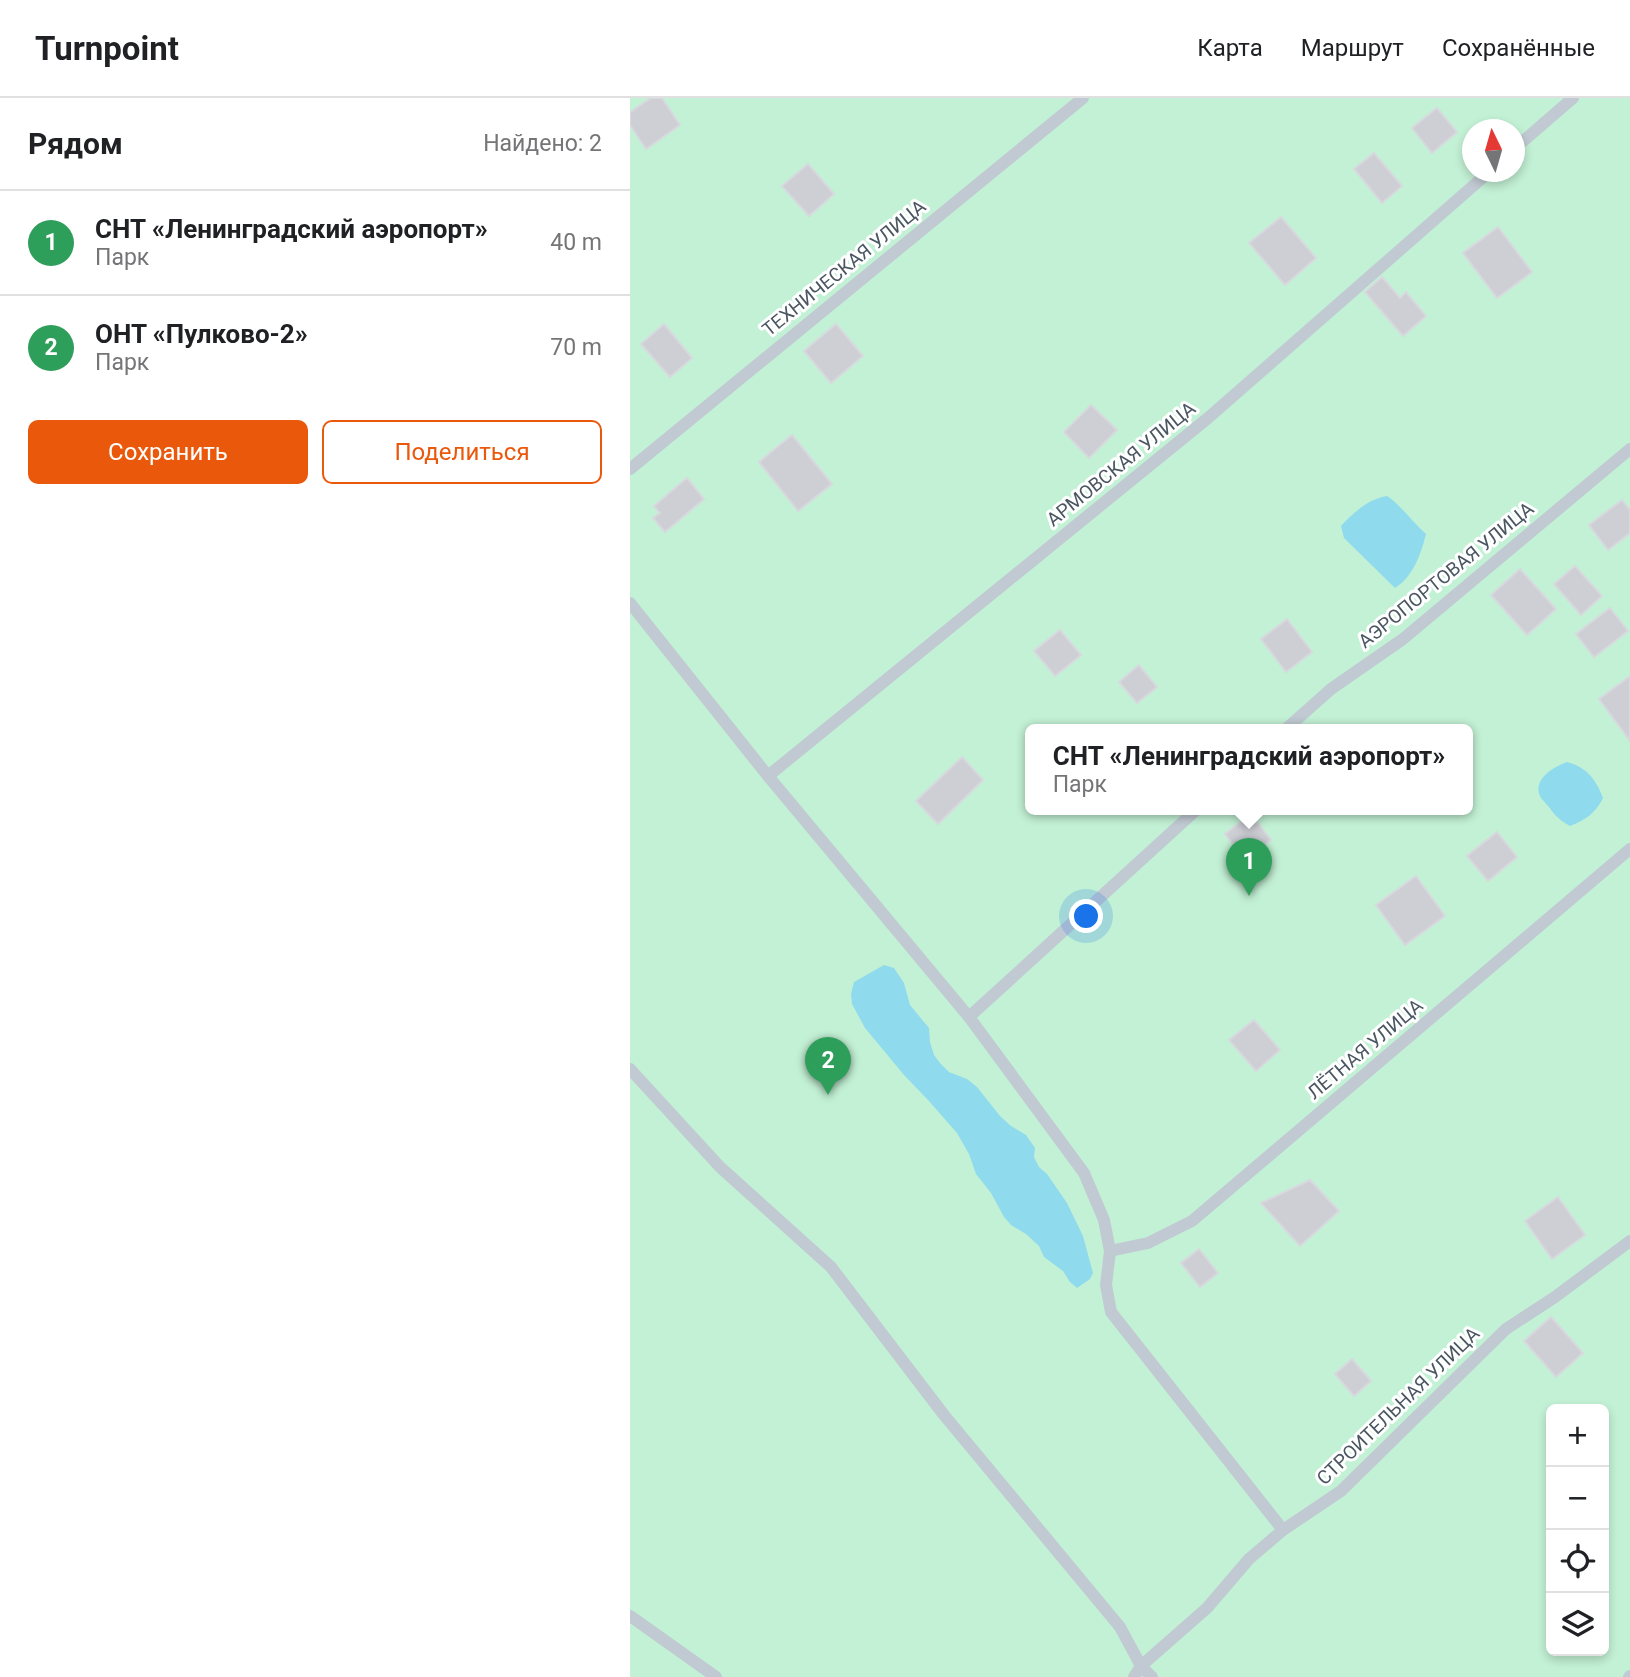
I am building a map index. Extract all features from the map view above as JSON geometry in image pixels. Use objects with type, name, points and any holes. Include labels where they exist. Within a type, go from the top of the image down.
[{"type":"lane","name":"ТЕХНИЧЕСКАЯ УЛИЦА","points":[[630,469],[1083,98]]},
{"type":"lane","points":[[1525,139],[1573,98]]},
{"type":"lane","name":"АРМОВСКАЯ УЛИЦА","points":[[768,776],[1208,418],[1478,182]]},
{"type":"lane","name":"АЭРОПОРТОВАЯ УЛИЦА","points":[[1293,724],[1331,689],[1403,639],[1630,449]]},
{"type":"lane","points":[[630,603],[768,776],[969,1017],[1084,1173],[1104,1220],[1110,1251],[1106,1285],[1111,1312],[1283,1530]]},
{"type":"lane","points":[[969,1017],[1191,815]]},
{"type":"lane","name":"ЛЁТНАЯ УЛИЦА","points":[[1110,1251],[1147,1243],[1192,1221],[1630,849]]},
{"type":"lane","points":[[630,1069],[719,1167],[831,1267],[944,1415],[1120,1627],[1137,1672],[1152,1677]]},
{"type":"lane","name":"СТРОИТЕЛЬНАЯ УЛИЦА","points":[[1137,1672],[1207,1608],[1248,1559],[1283,1530],[1341,1491],[1506,1329],[1555,1297],[1630,1241]]},
{"type":"lane","points":[[630,1616],[716,1677]]},
{"type":"green space","points":[[630,98],[1630,98],[1630,1677],[630,1677]]},
{"type":"water","points":[[1387,496],[1426,534],[1419,557],[1407,578],[1395,588],[1344,538],[1341,526],[1367,503]]},
{"type":"water","points":[[1567,762],[1590,775],[1603,798],[1589,815],[1570,826],[1554,813],[1541,798],[1539,791],[1539,785],[1545,775]]},
{"type":"water","points":[[884,965],[894,968],[904,983],[910,1005],[929,1028],[934,1055],[940,1063],[949,1072],[967,1079],[977,1087],[1000,1116],[1026,1135],[1035,1148],[1034,1157],[1039,1167],[1067,1203],[1083,1236],[1093,1273],[1090,1279],[1077,1288],[1063,1271],[1044,1257],[1039,1246],[1004,1217],[991,1193],[976,1174],[957,1133],[865,1028],[852,1004],[854,982]]},
{"type":"building","points":[[651,98],[662,98],[680,125],[646,149],[630,125],[630,112]]},
{"type":"building","points":[[1437,108],[1457,132],[1432,153],[1412,128]]},
{"type":"building","points":[[1374,153],[1402,186],[1382,203],[1354,169]]},
{"type":"building","points":[[808,164],[834,194],[809,216],[782,186]]},
{"type":"building","points":[[1281,217],[1316,258],[1285,285],[1249,243]]},
{"type":"building","points":[[1498,227],[1532,272],[1497,298],[1463,253]]},
{"type":"building","points":[[1382,277],[1400,298],[1406,292],[1426,316],[1403,336],[1365,292]]},
{"type":"building","points":[[664,324],[692,358],[670,377],[641,344]]},
{"type":"building","points":[[836,324],[863,356],[831,383],[804,351]]},
{"type":"building","points":[[1091,405],[1117,430],[1089,458],[1064,432]]},
{"type":"building","points":[[792,435],[832,484],[798,511],[759,462]]},
{"type":"building","points":[[687,478],[704,499],[665,532],[653,518],[660,513],[654,506]]},
{"type":"building","points":[[1622,500],[1630,510],[1630,533],[1608,550],[1589,525]]},
{"type":"building","points":[[1575,566],[1602,596],[1581,615],[1554,584]]},
{"type":"building","points":[[1520,569],[1556,609],[1527,635],[1491,595]]},
{"type":"building","points":[[1610,608],[1628,631],[1594,657],[1576,634]]},
{"type":"building","points":[[1287,619],[1312,652],[1286,672],[1261,639]]},
{"type":"building","points":[[1060,630],[1081,655],[1055,676],[1034,651]]},
{"type":"building","points":[[1139,665],[1157,687],[1137,703],[1119,682]]},
{"type":"building","points":[[1630,676],[1630,741],[1599,699]]},
{"type":"building","points":[[962,757],[983,780],[938,824],[916,801]]},
{"type":"building","points":[[1252,815],[1271,840],[1245,860],[1225,834]]},
{"type":"building","points":[[1497,832],[1517,857],[1488,881],[1467,856]]},
{"type":"building","points":[[1416,876],[1445,916],[1405,945],[1376,905]]},
{"type":"building","points":[[1254,1020],[1280,1050],[1256,1071],[1229,1040]]},
{"type":"building","points":[[1310,1180],[1339,1211],[1300,1246],[1261,1203]]},
{"type":"building","points":[[1558,1197],[1585,1235],[1552,1259],[1525,1221]]},
{"type":"building","points":[[1199,1249],[1218,1273],[1200,1287],[1181,1263]]},
{"type":"building","points":[[1551,1317],[1583,1353],[1556,1377],[1524,1341]]},
{"type":"building","points":[[1352,1359],[1371,1381],[1354,1396],[1335,1374]]},
{"type":"place","name":"СНТ «Ленинградский аэропорт»","points":[[1249,896]]},
{"type":"place","name":"ОНТ «Пулково-2»","points":[[828,1095]]}]
